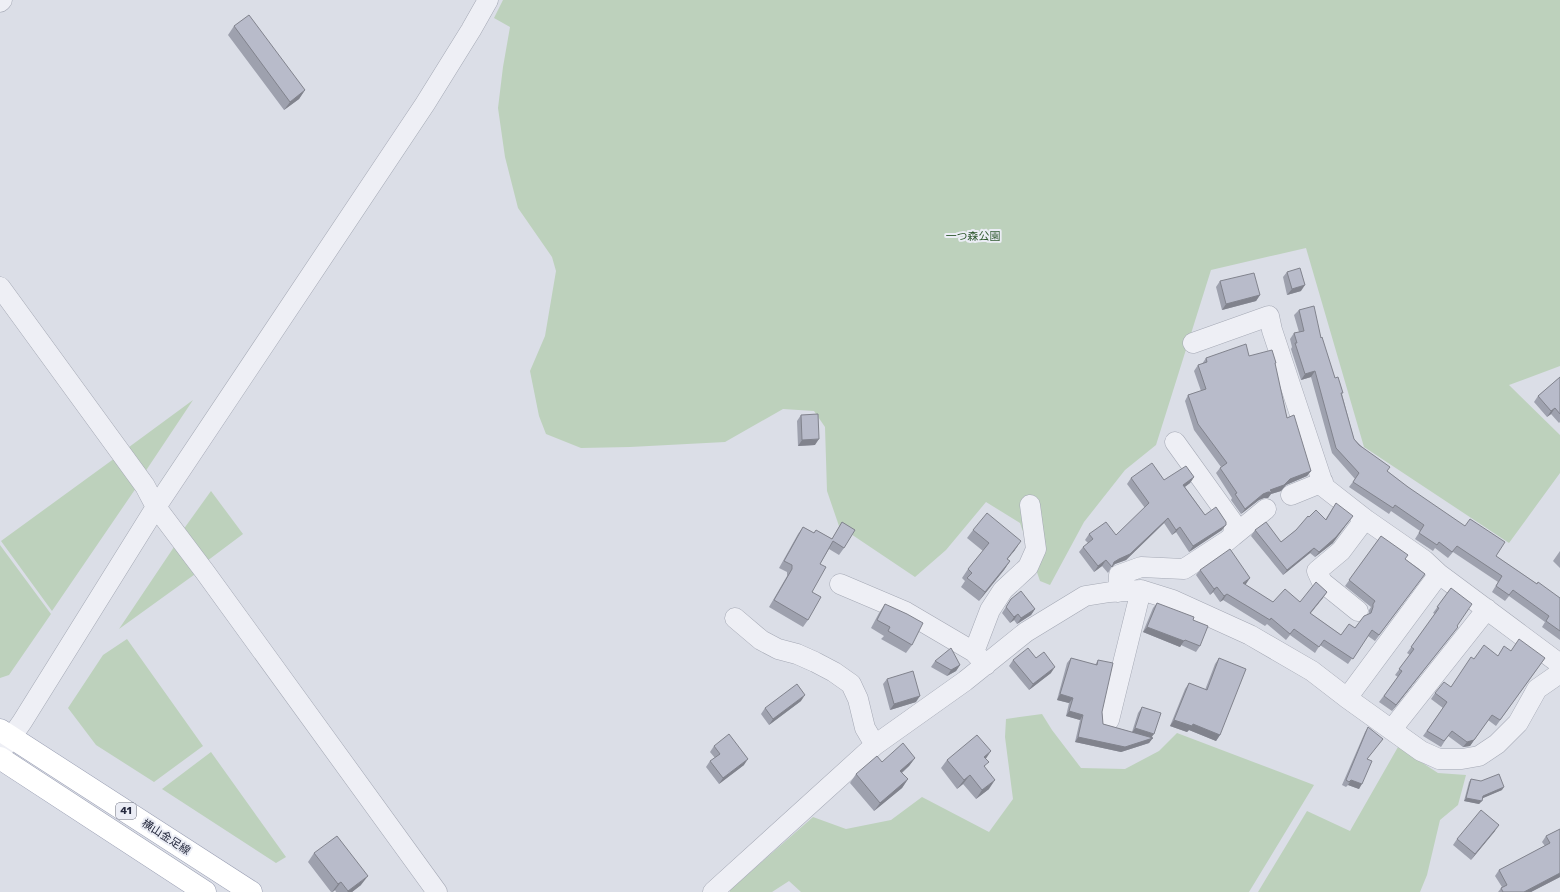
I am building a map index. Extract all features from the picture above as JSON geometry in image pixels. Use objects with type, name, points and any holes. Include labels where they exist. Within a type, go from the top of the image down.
[{"type":"main road","name":"横山金足線","points":[[4,740],[252,892]]},
{"type":"main road","name":"41","points":[[0,758],[205,892]]},
{"type":"street","points":[[4,740],[22,722],[156,507],[425,104],[472,30],[488,0]]},
{"type":"street","points":[[0,287],[145,486],[156,507],[205,572],[437,892]]},
{"type":"street","points":[[1193,343],[1269,316],[1272,330],[1324,487],[1365,519],[1424,560],[1439,574],[1560,664]]},
{"type":"street","points":[[1175,442],[1234,524],[1232,536]]},
{"type":"street","points":[[1291,495],[1323,482]]},
{"type":"street","points":[[713,892],[875,745],[965,681],[980,658],[990,610],[1003,590],[1028,567],[1036,549],[1030,505]]},
{"type":"street","points":[[1118,592],[1119,575],[1141,567],[1184,569],[1227,541],[1266,509]]},
{"type":"street","points":[[1358,611],[1322,582],[1317,571],[1341,551],[1365,519]]},
{"type":"street","points":[[1347,698],[1439,574]]},
{"type":"street","points":[[840,584],[906,612],[980,658]]},
{"type":"street","points":[[980,658],[1085,596],[1141,590],[1173,600],[1250,635],[1312,671],[1421,751],[1438,759],[1462,759],[1479,756],[1497,744],[1518,723],[1537,690],[1560,673]]},
{"type":"street","points":[[1109,720],[1141,590]]},
{"type":"street","points":[[1392,729],[1487,610]]},
{"type":"street","points":[[735,618],[760,640],[778,649],[797,654],[815,662],[834,672],[851,684],[858,698],[865,728],[875,745]]},
{"type":"green space","name":"一つ森公園","points":[[503,0],[1560,0],[1560,366],[1509,385],[1560,435],[1560,473],[1509,543],[1364,447],[1306,248],[1211,270],[1156,445],[1125,470],[1084,522],[1050,585],[1040,581],[1020,523],[986,502],[946,550],[915,577],[839,526],[827,491],[825,427],[814,411],[783,409],[725,442],[581,448],[546,434],[539,416],[530,371],[545,336],[556,271],[552,257],[518,208],[505,157],[498,108],[510,27],[494,18]]},
{"type":"green space","points":[[193,400],[143,475],[125,450]]},
{"type":"green space","points":[[115,458],[136,488],[52,611],[1,541]]},
{"type":"green space","points":[[211,491],[243,534],[207,561],[183,530]]},
{"type":"green space","points":[[176,544],[198,572],[119,629]]},
{"type":"green space","points":[[0,545],[51,614],[9,675],[0,678]]},
{"type":"green space","points":[[127,639],[203,746],[154,782],[96,745],[68,708],[103,655]]},
{"type":"green space","points":[[1042,714],[1052,730],[1081,768],[1125,769],[1159,751],[1177,733],[1314,785],[1249,892],[801,892],[789,881],[772,892],[730,892],[730,890],[813,817],[846,829],[891,820],[922,797],[989,832],[1013,799],[1005,737],[1006,719]]},
{"type":"green space","points":[[1398,747],[1438,773],[1466,775],[1458,805],[1440,820],[1427,875],[1420,892],[1258,892],[1307,811],[1350,831]]},
{"type":"green space","points":[[211,752],[286,857],[276,863],[162,789]]},
{"type":"building","points":[[249,15],[305,90],[290,102],[234,26]]},
{"type":"building","points":[[1300,268],[1305,285],[1292,289],[1287,272]]},
{"type":"building","points":[[1254,273],[1260,295],[1226,304],[1220,281]]},
{"type":"building","points":[[1314,306],[1321,338],[1322,337],[1335,378],[1338,377],[1343,393],[1341,393],[1354,439],[1359,445],[1390,467],[1387,471],[1465,526],[1470,519],[1505,542],[1496,556],[1537,584],[1538,582],[1560,598],[1560,631],[1546,621],[1549,616],[1513,590],[1509,595],[1496,586],[1502,576],[1457,546],[1452,552],[1439,542],[1437,545],[1419,533],[1424,525],[1395,505],[1393,508],[1353,482],[1359,473],[1336,448],[1315,371],[1305,374],[1295,343],[1297,343],[1294,333],[1304,331],[1299,310]]},
{"type":"building","points":[[1246,344],[1249,356],[1272,350],[1287,418],[1294,415],[1311,471],[1290,479],[1284,485],[1270,490],[1272,492],[1263,494],[1245,509],[1235,494],[1237,493],[1220,468],[1227,463],[1198,424],[1188,395],[1206,389],[1198,365],[1207,362],[1206,358]]},
{"type":"building","points":[[1560,377],[1560,414],[1555,408],[1551,411],[1538,396]]},
{"type":"building","points":[[818,414],[819,439],[802,440],[801,415]]},
{"type":"building","points":[[1152,463],[1164,480],[1186,466],[1194,477],[1183,485],[1205,515],[1216,507],[1226,522],[1226,525],[1193,546],[1180,527],[1176,530],[1168,518],[1130,554],[1114,562],[1112,567],[1106,560],[1098,566],[1083,547],[1093,539],[1089,534],[1106,522],[1116,535],[1149,503],[1131,478]]},
{"type":"building","points":[[1336,503],[1353,516],[1336,537],[1319,552],[1314,548],[1287,570],[1255,530],[1266,522],[1281,542],[1296,530],[1308,516],[1309,517],[1316,510],[1326,520]]},
{"type":"building","points":[[987,513],[1021,541],[1007,559],[1010,561],[985,592],[967,578],[972,573],[968,569],[989,543],[973,530]]},
{"type":"building","points":[[842,522],[855,530],[844,548],[833,541],[820,564],[826,567],[812,592],[821,597],[808,620],[774,600],[792,569],[792,565],[784,561],[803,527],[814,533],[816,530],[832,539]]},
{"type":"building","points":[[1381,536],[1408,555],[1405,559],[1425,574],[1379,635],[1372,630],[1353,659],[1324,640],[1319,647],[1294,629],[1290,634],[1271,618],[1270,620],[1227,594],[1224,596],[1217,587],[1214,589],[1200,570],[1230,549],[1250,578],[1243,583],[1273,602],[1285,589],[1300,602],[1316,582],[1327,592],[1310,613],[1341,635],[1349,624],[1355,628],[1364,616],[1371,613],[1375,601],[1349,580]]},
{"type":"building","points":[[1451,588],[1472,604],[1457,626],[1458,627],[1396,705],[1384,696],[1402,671],[1399,669],[1414,649],[1411,647],[1439,608],[1437,607]]},
{"type":"building","points":[[1021,591],[1035,609],[1021,618],[1018,614],[1014,617],[1006,607],[1011,599]]},
{"type":"building","points":[[1157,603],[1194,617],[1193,620],[1208,626],[1200,646],[1147,627]]},
{"type":"building","points":[[885,604],[923,623],[912,645],[888,631],[890,627],[877,620]]},
{"type":"building","points":[[1519,639],[1545,658],[1500,720],[1492,715],[1474,740],[1467,742],[1452,731],[1444,741],[1427,731],[1447,702],[1435,693],[1444,682],[1451,687],[1471,657],[1474,659],[1484,645],[1498,656],[1504,646],[1511,651]]},
{"type":"building","points":[[951,648],[960,665],[951,670],[935,661]]},
{"type":"building","points":[[1028,648],[1036,658],[1044,652],[1055,667],[1033,684],[1013,660]]},
{"type":"building","points":[[1071,658],[1097,665],[1098,660],[1113,663],[1102,712],[1103,724],[1153,738],[1125,747],[1078,737],[1083,715],[1069,711],[1073,698],[1060,694]]},
{"type":"building","points":[[1219,658],[1246,669],[1220,735],[1193,724],[1192,726],[1174,720],[1189,683],[1207,690]]},
{"type":"building","points":[[913,671],[920,696],[894,704],[887,679]]},
{"type":"building","points":[[797,684],[805,695],[773,719],[765,708]]},
{"type":"building","points":[[1142,707],[1161,713],[1154,734],[1135,728]]},
{"type":"building","points":[[1368,727],[1383,739],[1367,759],[1372,761],[1362,784],[1351,780],[1349,782],[1346,780]]},
{"type":"building","points":[[729,734],[748,759],[723,778],[710,761],[720,754],[714,746]]},
{"type":"building","points":[[977,735],[991,751],[984,757],[989,762],[984,766],[995,780],[982,790],[970,775],[964,780],[947,760]]},
{"type":"building","points":[[903,743],[915,758],[900,771],[908,779],[880,803],[856,774],[877,756],[882,762]]},
{"type":"building","points":[[1499,774],[1504,787],[1483,796],[1482,801],[1466,798],[1471,779],[1481,781]]},
{"type":"building","points":[[1481,810],[1499,825],[1475,854],[1457,839]]},
{"type":"building","points":[[1560,829],[1560,873],[1524,892],[1503,892],[1501,888],[1507,885],[1499,870],[1550,843],[1546,836]]},
{"type":"building","points":[[337,836],[368,876],[348,891],[341,882],[338,884],[314,853]]}]
